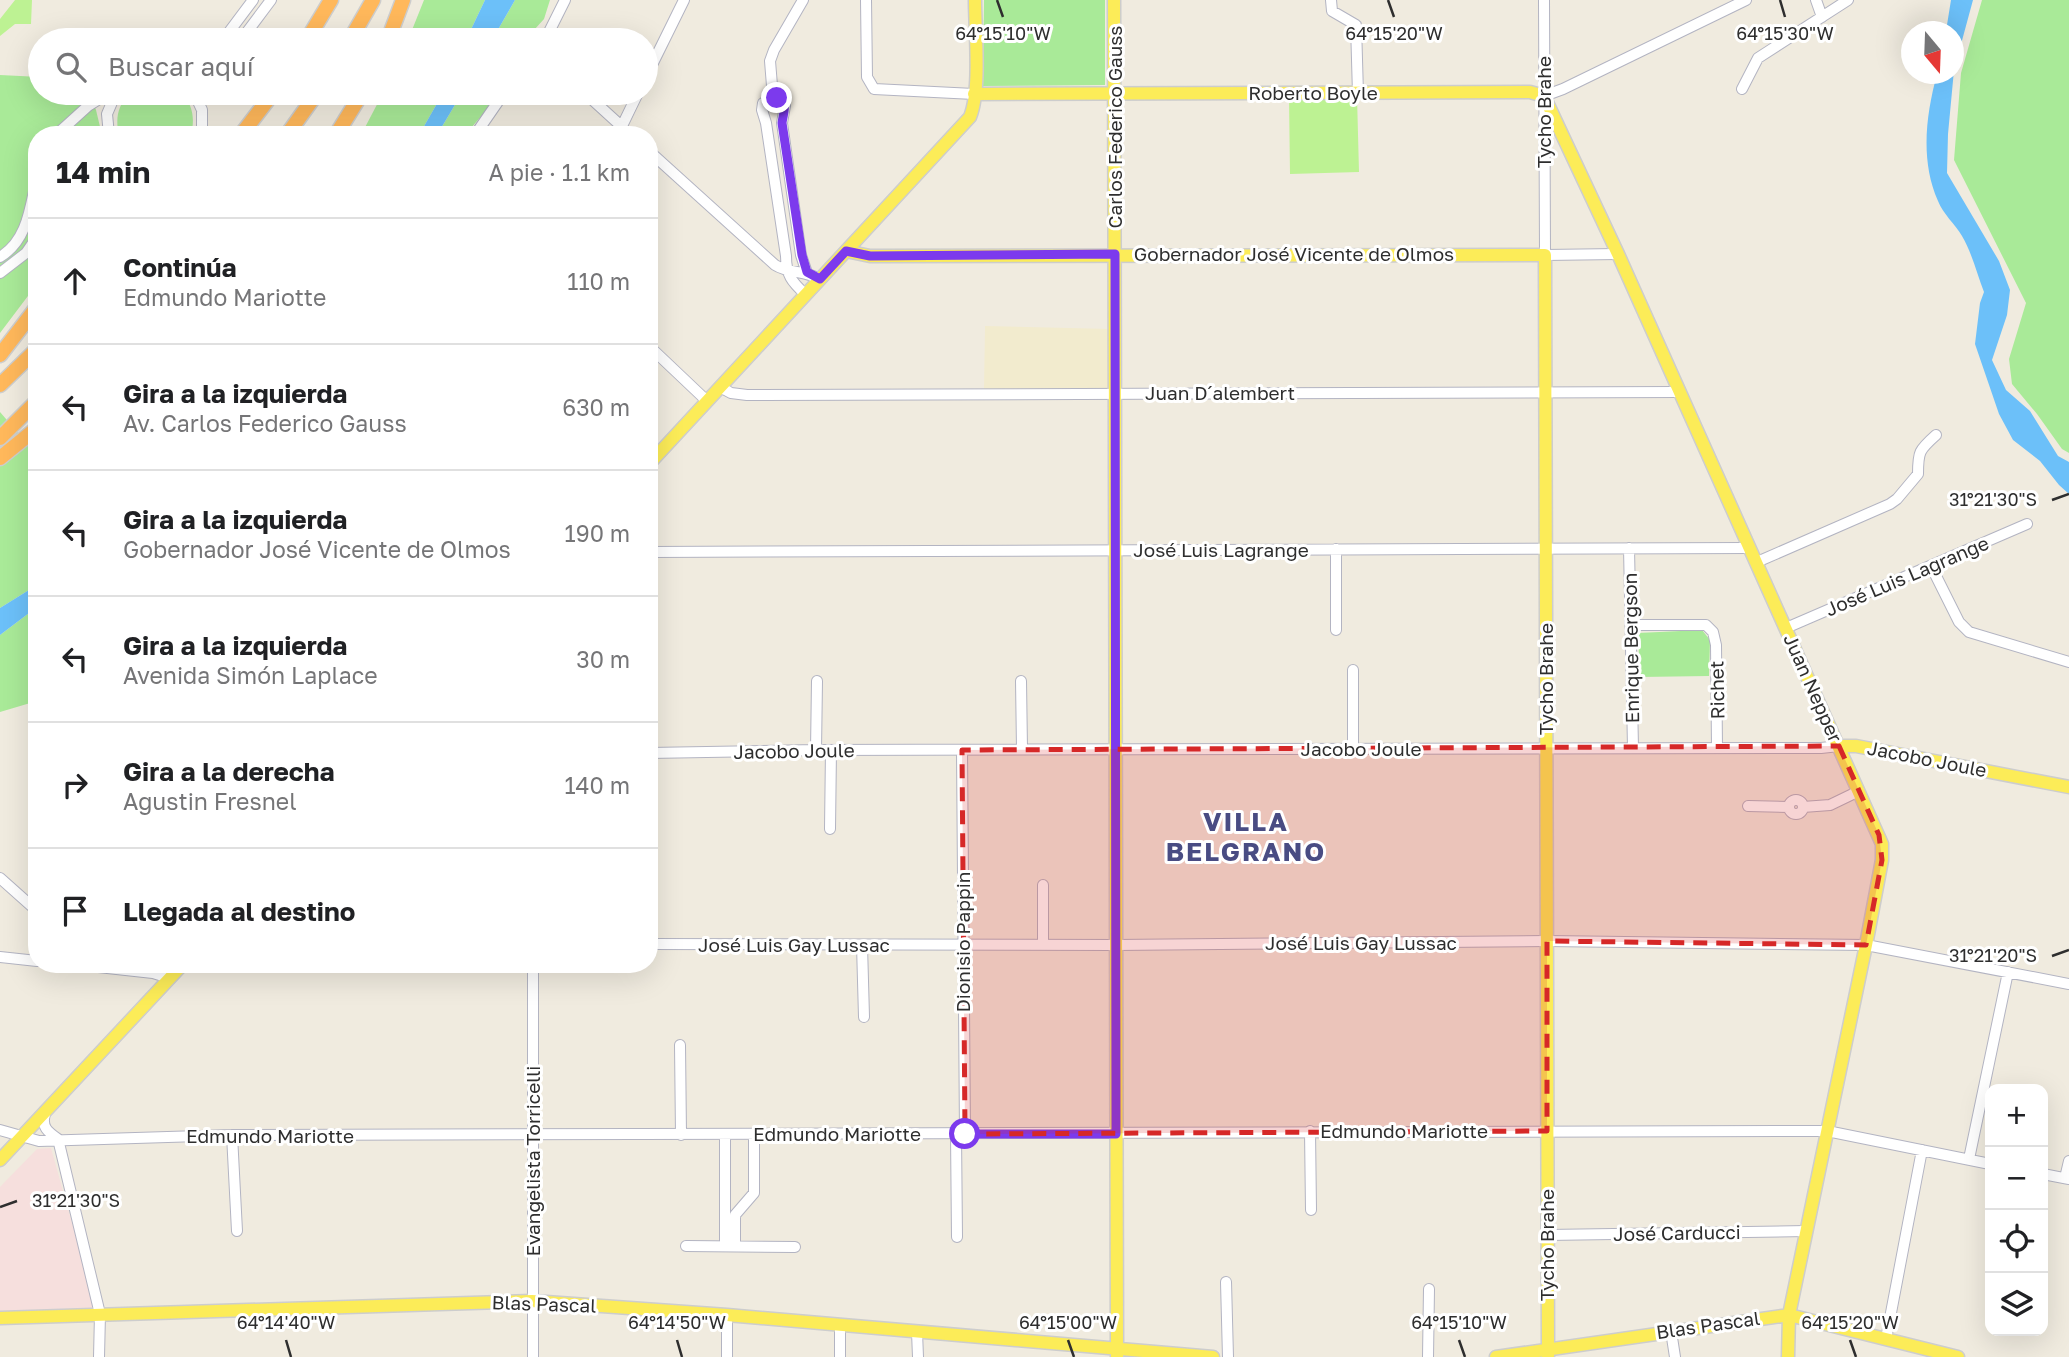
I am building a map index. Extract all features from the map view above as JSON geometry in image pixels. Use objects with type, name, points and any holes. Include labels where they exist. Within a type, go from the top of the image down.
[{"type":"highway","points":[[314,28],[331,0]]},
{"type":"highway","points":[[357,28],[373,0]]},
{"type":"highway","points":[[392,28],[403,0]]},
{"type":"highway","points":[[248,126],[263,105]]},
{"type":"highway","points":[[293,126],[308,105]]},
{"type":"highway","points":[[342,126],[355,105]]},
{"type":"highway","points":[[0,355],[28,319]]},
{"type":"highway","points":[[0,385],[28,358]]},
{"type":"highway","points":[[0,438],[28,410]]},
{"type":"highway","points":[[0,458],[28,435]]},
{"type":"main road","points":[[658,454],[967,121],[973,107],[974,94],[975,0]]},
{"type":"main road","name":"Carlos Federico Gauss","points":[[1114,0],[1117,1353]]},
{"type":"main road","name":"Roberto Boyle","points":[[974,94],[1530,93],[1544,96]]},
{"type":"main road","name":"Juan Nepper","points":[[1544,96],[1618,254],[1882,844],[1882,860],[1866,946],[1789,1315],[1788,1357]]},
{"type":"main road","name":"Gobernador José Vicente de Olmos","points":[[846,251],[870,256],[1545,255]]},
{"type":"main road","name":"Tycho Brahe","points":[[1545,255],[1548,1353]]},
{"type":"main road","name":"Jacobo Joule","points":[[1839,746],[1856,746],[2069,787]]},
{"type":"main road","points":[[0,1160],[174,973]]},
{"type":"main road","name":"Blas Pascal","points":[[0,1318],[532,1301],[840,1325],[1117,1353],[1213,1357]]},
{"type":"main road","name":"Blas Pascal","points":[[1496,1357],[1548,1353],[1671,1331],[1789,1315],[1958,1357]]},
{"type":"street","points":[[232,28],[253,0]]},
{"type":"street","points":[[250,28],[271,0]]},
{"type":"street","points":[[551,28],[565,0]]},
{"type":"street","points":[[658,53],[684,0]]},
{"type":"street","points":[[773,98],[770,61],[803,0]]},
{"type":"street","name":"Roberto Boyle","points":[[866,0],[867,77],[874,89],[974,94]]},
{"type":"street","points":[[1331,0],[1332,11],[1356,25],[1357,94]]},
{"type":"street","name":"Tycho Brahe","points":[[1544,0],[1545,255]]},
{"type":"street","name":"Roberto Boyle","points":[[1544,96],[1746,0]]},
{"type":"street","points":[[1816,0],[1822,17]]},
{"type":"street","points":[[1742,89],[1759,58],[1848,0]]},
{"type":"street","points":[[805,294],[790,279],[786,270],[762,110],[766,100],[773,98],[780,100],[785,106],[782,123],[802,255],[807,272]]},
{"type":"street","points":[[66,126],[90,105]]},
{"type":"street","points":[[108,126],[107,114],[111,105]]},
{"type":"street","points":[[199,105],[206,126]]},
{"type":"street","points":[[202,126],[204,105]]},
{"type":"street","points":[[481,126],[496,105]]},
{"type":"street","points":[[598,105],[622,126],[632,105]]},
{"type":"street","points":[[658,159],[775,265],[786,270],[807,272],[820,279]]},
{"type":"street","points":[[0,257],[15,245],[23,232],[28,212]]},
{"type":"street","points":[[0,273],[28,250]]},
{"type":"street","name":"Gobernador José Vicente de Olmos","points":[[1545,255],[1618,254]]},
{"type":"street","points":[[658,355],[707,401]]},
{"type":"street","name":"Juan D´alembert","points":[[719,387],[747,396],[1679,391]]},
{"type":"street","points":[[1757,562],[1897,499],[1918,474],[1920,450],[1936,435]]},
{"type":"street","name":"José Luis Lagrange","points":[[1786,628],[2027,524]]},
{"type":"street","name":"Enrique Bergson","points":[[1629,548],[1633,748]]},
{"type":"street","name":"José Luis Lagrange","points":[[658,552],[1750,548]]},
{"type":"street","points":[[1336,549],[1336,630]]},
{"type":"street","points":[[1931,566],[1958,622],[1969,632],[2069,662]]},
{"type":"street","name":"Richet","points":[[1631,625],[1706,625],[1713,632],[1716,645],[1717,748]]},
{"type":"street","points":[[1353,670],[1353,749]]},
{"type":"street","points":[[816,750],[817,681]]},
{"type":"street","points":[[1021,681],[1022,749]]},
{"type":"street","name":"Jacobo Joule","points":[[658,753],[1839,746]]},
{"type":"street","points":[[830,829],[831,750]]},
{"type":"street","name":"Dionisio Pappin","points":[[957,1237],[963,945],[961,750]]},
{"type":"street","points":[[1748,806],[1790,807],[1792,802],[1798,800],[1803,807],[1830,805],[1859,791]]},
{"type":"street","points":[[0,878],[28,903]]},
{"type":"street","points":[[1043,884],[1043,945]]},
{"type":"street","name":"José Luis Gay Lussac","points":[[658,944],[1116,945],[1547,941],[1866,946],[2069,984]]},
{"type":"street","points":[[862,945],[864,1017]]},
{"type":"street","points":[[0,957],[28,960]]},
{"type":"street","points":[[1969,1159],[2008,972]]},
{"type":"street","points":[[153,973],[169,978]]},
{"type":"street","name":"Evangelista Torricelli","points":[[533,973],[533,1357]]},
{"type":"street","points":[[680,1045],[681,1135]]},
{"type":"street","points":[[45,1114],[44,1125],[48,1132],[58,1139],[100,1314],[99,1357]]},
{"type":"street","name":"Edmundo Mariotte","points":[[0,1130],[39,1141],[232,1135],[1828,1131],[1985,1163]]},
{"type":"street","points":[[1310,1131],[1311,1210]]},
{"type":"street","points":[[232,1135],[237,1231]]},
{"type":"street","points":[[725,1135],[730,1246]]},
{"type":"street","points":[[730,1215],[754,1193],[754,1135]]},
{"type":"street","points":[[1886,1339],[1922,1150]]},
{"type":"street","points":[[2048,1175],[2067,1178],[2069,1161]]},
{"type":"street","name":"José Carducci","points":[[1547,1235],[1807,1231]]},
{"type":"street","points":[[686,1246],[795,1247]]},
{"type":"street","points":[[1226,1282],[1228,1357]]},
{"type":"street","points":[[1428,1357],[1429,1289]]},
{"type":"street","points":[[727,1315],[727,1357]]},
{"type":"street","points":[[840,1325],[840,1357]]},
{"type":"street","points":[[1671,1331],[1675,1357]]},
{"type":"street","points":[[917,1332],[918,1357]]},
{"type":"highlighted area","points":[[1839,746],[1879,835],[1882,860],[1866,945],[1547,941],[1547,1131],[965,1134],[962,750]]},
{"type":"shaded area","points":[[985,326],[1111,329],[1111,389],[984,391]]},
{"type":"shaded area","points":[[51,1148],[96,1309],[0,1312],[0,1187],[37,1149]]},
{"type":"green space","points":[[15,0],[32,0],[31,24],[15,24],[0,36],[0,19]]},
{"type":"green space","points":[[424,0],[485,0],[472,28],[413,28]]},
{"type":"green space","points":[[515,0],[550,0],[544,19],[536,28],[499,28]]},
{"type":"green space","points":[[984,0],[1105,0],[1105,85],[983,86]]},
{"type":"green space","points":[[1982,0],[2069,0],[2069,453],[2062,449],[2012,384],[2009,359],[2026,303],[1954,160],[1960,84],[1964,84],[1964,63]]},
{"type":"green space","points":[[0,75],[28,76],[28,105],[94,105],[100,126],[28,126],[28,296],[0,333]]},
{"type":"green space","points":[[1357,96],[1359,172],[1290,174],[1289,97]]},
{"type":"green space","points":[[121,105],[190,105],[193,123],[192,126],[118,126]]},
{"type":"green space","points":[[377,105],[436,105],[424,126],[366,126]]},
{"type":"green space","points":[[455,105],[491,105],[473,126],[442,126]]},
{"type":"green space","points":[[0,412],[28,445],[28,591],[0,608]]},
{"type":"green space","points":[[28,614],[28,704],[0,712],[0,635]]},
{"type":"green space","points":[[1702,630],[1710,640],[1709,676],[1640,677],[1638,633]]},
{"type":"water","points":[[485,0],[515,0],[499,28],[472,28]]},
{"type":"water","points":[[1951,0],[1973,0],[1964,33],[1964,21],[1948,21]]},
{"type":"water","points":[[1935,84],[1953,84],[1947,173],[1999,261],[2010,290],[2007,315],[1992,360],[2006,390],[2030,411],[2058,456],[2069,462],[2069,494],[2040,461],[2013,440],[1999,414],[1975,344],[1984,292],[1966,243],[1943,210],[1932,185],[1927,154],[1930,105]]},
{"type":"water","points":[[436,105],[455,105],[442,126],[424,126]]},
{"type":"water","points":[[28,591],[28,614],[0,635],[0,608]]},
{"type":"district","name":"VILLA BELGRANO","points":[[1246,837]]},
{"type":"route","points":[[777,98],[785,106],[782,123],[802,255],[807,272],[820,279],[846,251],[870,256],[1115,254],[1116,1134],[965,1134]]}]
